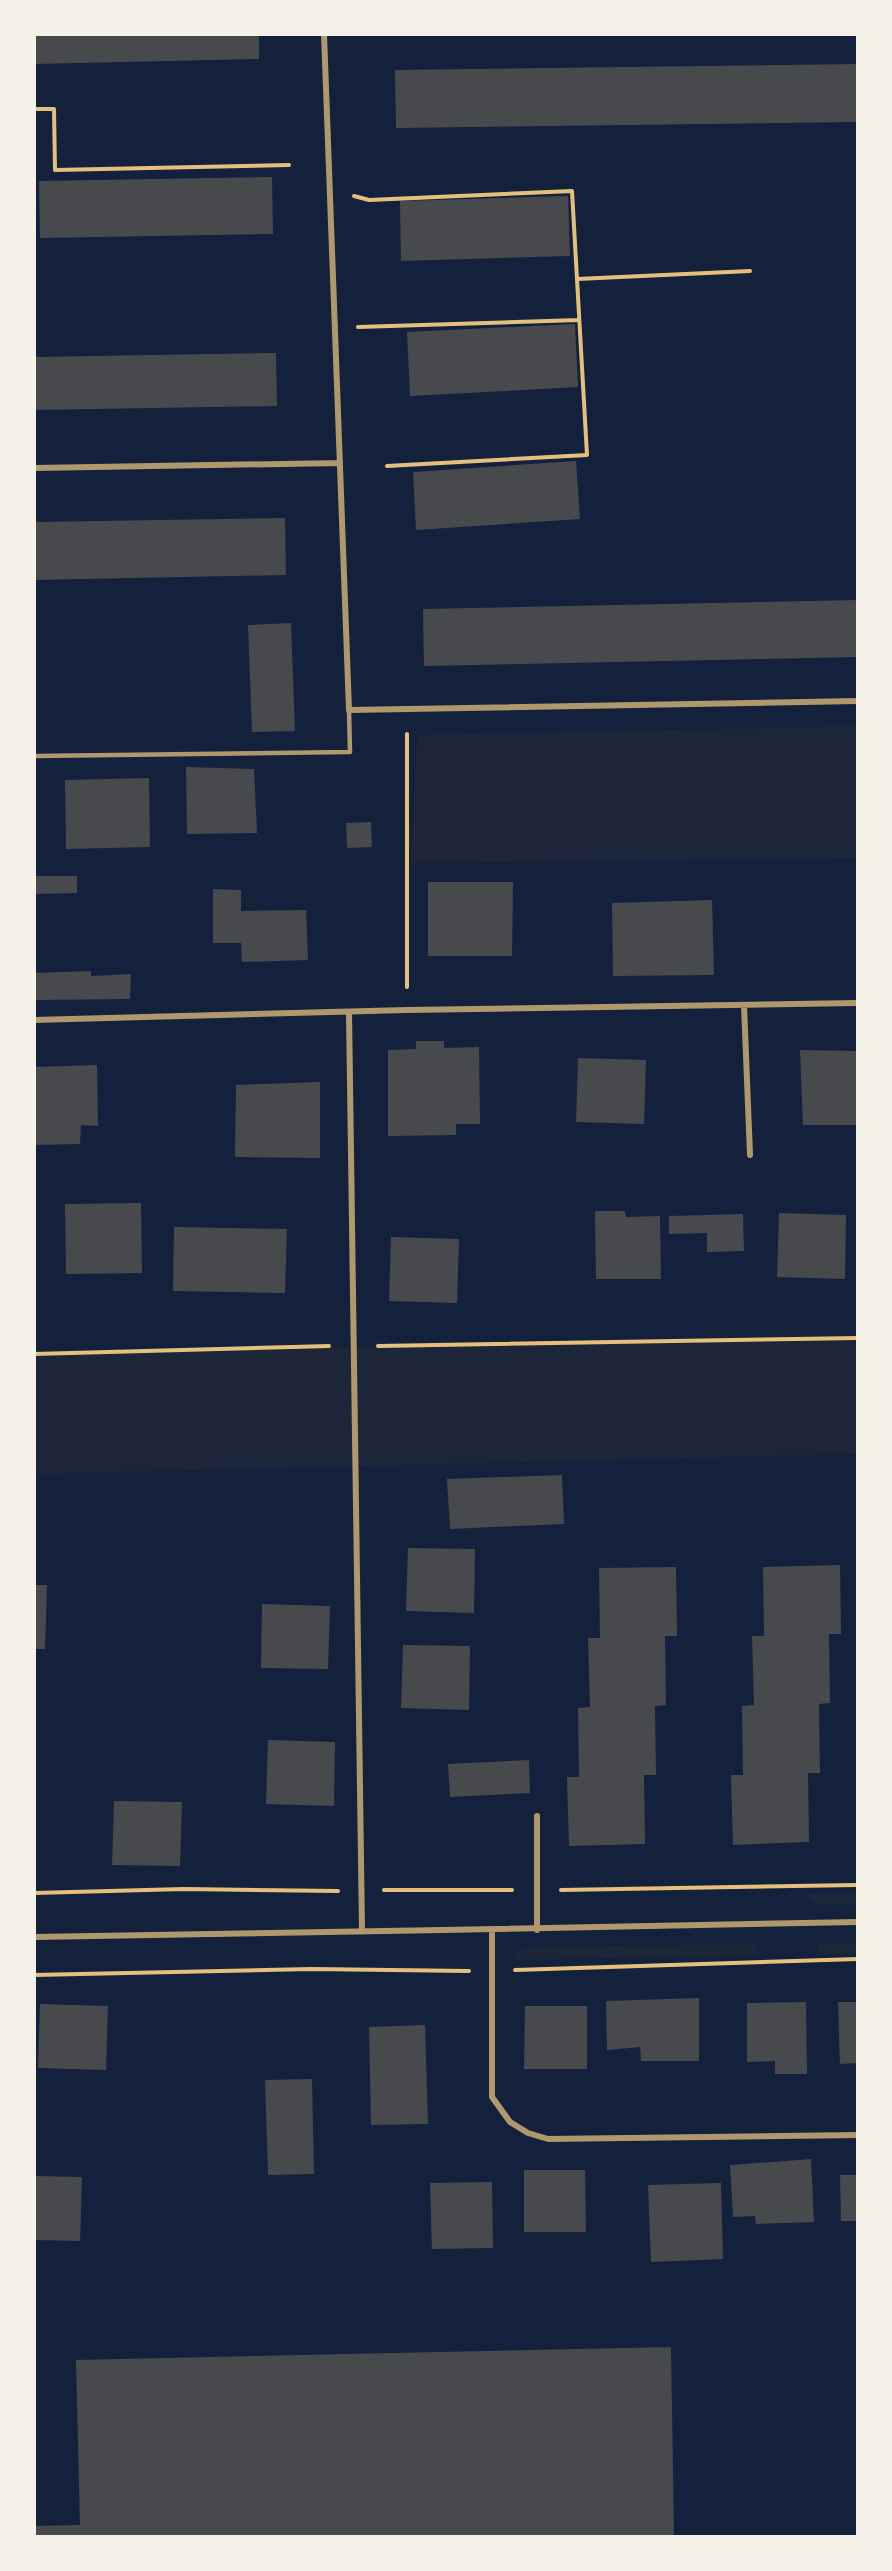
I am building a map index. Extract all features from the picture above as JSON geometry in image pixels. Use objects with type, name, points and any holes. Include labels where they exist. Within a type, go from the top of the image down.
[{"type":"street","points":[[324,34],[349,710],[858,701]]},
{"type":"street","points":[[34,468],[340,463]]},
{"type":"street","points":[[34,1020],[407,1010],[858,1003]]},
{"type":"street","points":[[744,1005],[750,1155]]},
{"type":"street","points":[[349,1012],[362,1930]]},
{"type":"street","points":[[537,1816],[537,1930]]},
{"type":"street","points":[[34,1937],[362,1930],[492,1931],[858,1922]]},
{"type":"street","points":[[492,1931],[492,2097],[510,2122],[528,2133],[548,2139],[858,2135]]},
{"type":"lane","points":[[34,756],[350,752],[349,710]]},
{"type":"path","points":[[34,109],[54,109],[56,170],[289,165]]},
{"type":"path","points":[[330,191],[369,200],[572,191],[587,455],[387,466]]},
{"type":"path","points":[[578,279],[750,271]]},
{"type":"path","points":[[336,327],[579,320]]},
{"type":"path","points":[[406,709],[407,1010]]},
{"type":"path","points":[[34,1354],[858,1338]]},
{"type":"path","points":[[34,1893],[184,1889],[537,1890],[858,1885]]},
{"type":"path","points":[[34,1975],[312,1969],[493,1971],[858,1959]]},
{"type":"shaded area","points":[[857,726],[857,858],[411,863],[417,735]]},
{"type":"shaded area","points":[[857,1338],[857,1454],[35,1474],[34,1354]]},
{"type":"shaded area","points":[[857,1893],[857,1904],[816,1904],[805,1894]]},
{"type":"shaded area","points":[[857,1943],[857,1953],[818,1955],[818,1944]]},
{"type":"shaded area","points":[[755,1944],[759,1955],[514,1960],[518,1952],[529,1947]]},
{"type":"building","points":[[34,34],[259,34],[259,59],[34,64]]},
{"type":"building","points":[[858,64],[858,122],[396,128],[395,70]]},
{"type":"building","points":[[272,177],[273,234],[40,238],[39,181]]},
{"type":"building","points":[[568,196],[570,256],[401,261],[400,201]]},
{"type":"building","points":[[575,324],[578,387],[410,396],[407,332]]},
{"type":"building","points":[[276,353],[277,406],[34,410],[34,357]]},
{"type":"building","points":[[576,461],[580,519],[416,530],[413,472]]},
{"type":"building","points":[[285,518],[286,575],[34,580],[34,522]]},
{"type":"building","points":[[858,600],[858,657],[424,666],[423,609]]},
{"type":"building","points":[[291,623],[295,731],[252,732],[248,625]]},
{"type":"building","points":[[186,767],[254,769],[257,833],[187,834]]},
{"type":"building","points":[[149,778],[150,847],[66,849],[65,780]]},
{"type":"building","points":[[371,822],[372,847],[347,848],[346,823]]},
{"type":"building","points":[[34,876],[77,876],[77,893],[34,894]]},
{"type":"building","points":[[428,882],[513,882],[512,956],[428,956]]},
{"type":"building","points":[[213,889],[241,890],[241,911],[306,910],[308,960],[242,962],[241,943],[213,943]]},
{"type":"building","points":[[712,900],[714,975],[613,976],[612,903]]},
{"type":"building","points":[[91,971],[91,976],[131,974],[130,999],[34,1000],[34,973]]},
{"type":"building","points":[[416,1041],[444,1041],[444,1048],[479,1047],[480,1124],[456,1124],[456,1135],[388,1136],[388,1050],[416,1049]]},
{"type":"building","points":[[800,1050],[858,1051],[858,1125],[803,1125]]},
{"type":"building","points":[[578,1058],[646,1060],[644,1124],[576,1122]]},
{"type":"building","points":[[97,1065],[98,1126],[81,1125],[80,1144],[34,1145],[34,1067]]},
{"type":"building","points":[[320,1082],[320,1158],[235,1157],[236,1085]]},
{"type":"building","points":[[141,1203],[142,1273],[66,1274],[65,1204]]},
{"type":"building","points":[[595,1211],[625,1211],[626,1217],[660,1216],[661,1279],[596,1279]]},
{"type":"building","points":[[779,1213],[846,1215],[845,1279],[777,1277]]},
{"type":"building","points":[[743,1214],[744,1251],[707,1252],[707,1233],[669,1234],[669,1216]]},
{"type":"building","points":[[174,1227],[287,1229],[285,1293],[173,1291]]},
{"type":"building","points":[[391,1237],[459,1239],[457,1303],[389,1301]]},
{"type":"building","points":[[562,1475],[564,1524],[450,1529],[447,1479]]},
{"type":"building","points":[[408,1548],[475,1549],[474,1613],[406,1611]]},
{"type":"building","points":[[840,1565],[841,1634],[829,1634],[830,1703],[819,1704],[820,1773],[808,1773],[809,1842],[733,1845],[731,1775],[743,1775],[742,1706],[754,1705],[752,1636],[764,1636],[763,1567]]},
{"type":"building","points":[[676,1567],[677,1636],[665,1636],[666,1705],[655,1706],[656,1775],[644,1775],[645,1844],[569,1846],[567,1777],[579,1777],[578,1708],[590,1707],[588,1638],[600,1638],[599,1568]]},
{"type":"building","points":[[34,1585],[47,1585],[45,1649],[34,1649]]},
{"type":"building","points":[[262,1604],[330,1606],[328,1669],[261,1668]]},
{"type":"building","points":[[403,1645],[470,1646],[469,1710],[401,1708]]},
{"type":"building","points":[[268,1740],[335,1742],[334,1806],[266,1804]]},
{"type":"building","points":[[529,1760],[530,1793],[450,1797],[448,1764]]},
{"type":"building","points":[[114,1801],[182,1802],[180,1866],[112,1865]]},
{"type":"building","points":[[699,1998],[699,2061],[641,2061],[640,2047],[607,2050],[606,2001]]},
{"type":"building","points":[[806,2002],[807,2074],[775,2074],[775,2061],[747,2062],[747,2003]]},
{"type":"building","points":[[838,2002],[858,2002],[858,2063],[840,2064]]},
{"type":"building","points":[[40,2004],[108,2006],[106,2070],[38,2068]]},
{"type":"building","points":[[525,2006],[587,2006],[587,2069],[524,2069]]},
{"type":"building","points":[[425,2025],[428,2124],[371,2125],[369,2027]]},
{"type":"building","points":[[312,2079],[314,2174],[268,2175],[265,2080]]},
{"type":"building","points":[[811,2159],[814,2222],[756,2224],[755,2216],[733,2217],[730,2165]]},
{"type":"building","points":[[524,2170],[585,2170],[586,2232],[524,2232]]},
{"type":"building","points":[[840,2175],[858,2175],[858,2221],[841,2221]]},
{"type":"building","points":[[34,2176],[82,2177],[80,2241],[34,2240]]},
{"type":"building","points":[[492,2182],[493,2248],[432,2249],[430,2183]]},
{"type":"building","points":[[721,2183],[723,2259],[651,2262],[648,2185]]},
{"type":"building","points":[[671,2347],[674,2536],[34,2536],[34,2526],[80,2525],[76,2360]]}]
